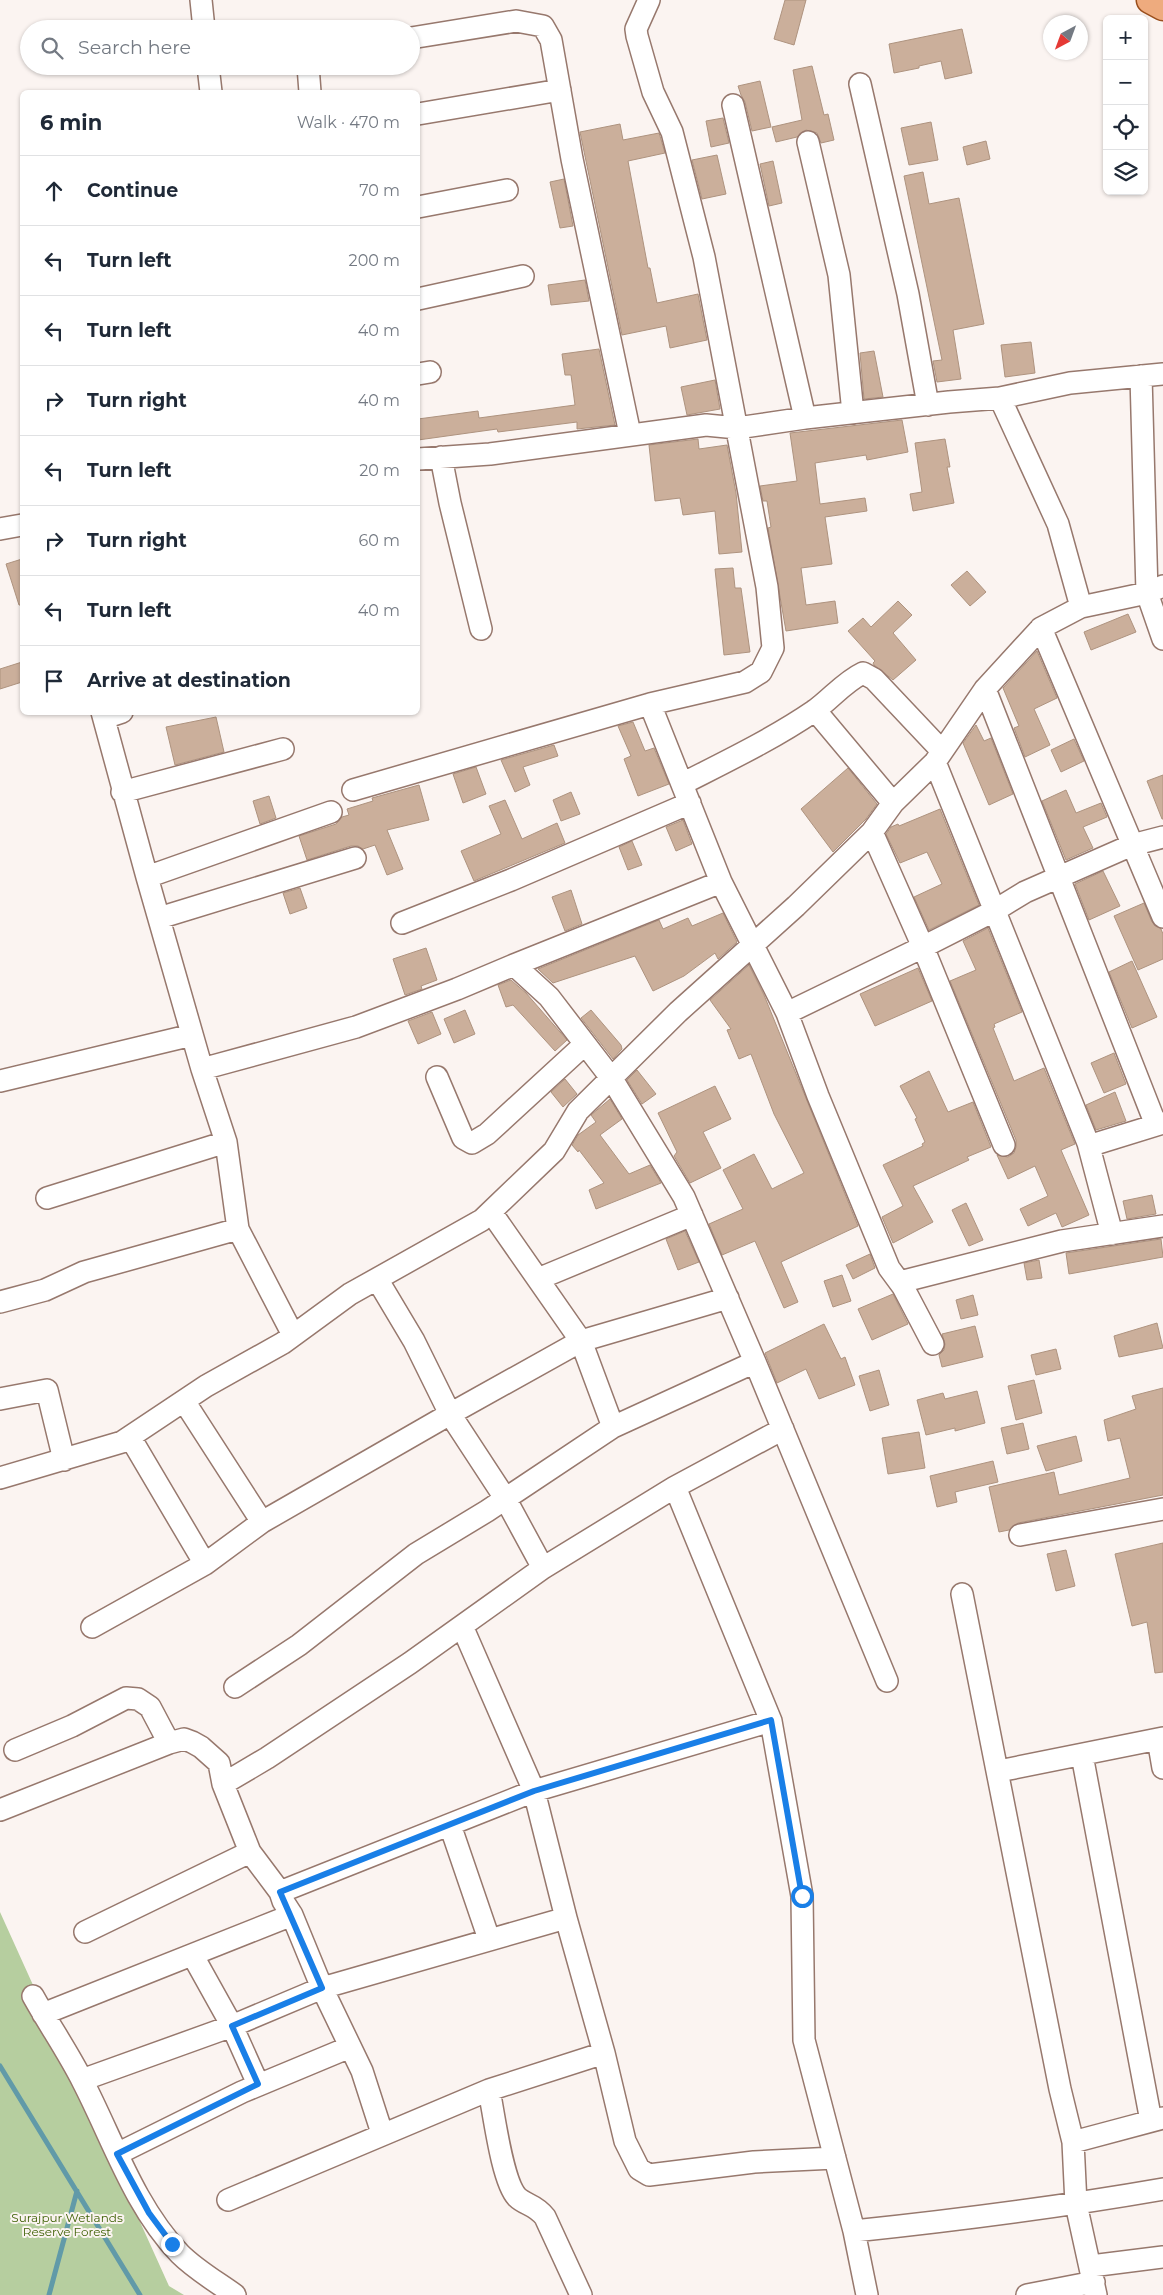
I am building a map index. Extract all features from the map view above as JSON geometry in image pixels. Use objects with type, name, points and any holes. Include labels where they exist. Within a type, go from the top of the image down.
[{"type":"main road","points":[[1150,0],[1163,7]]},
{"type":"street","points":[[200,0],[203,20]]},
{"type":"street","points":[[353,790],[650,704],[745,682],[761,672],[773,648],[767,587],[704,257],[674,141],[653,92],[637,36],[636,29],[648,0]]},
{"type":"street","points":[[420,36],[516,20],[543,26],[551,40],[630,434]]},
{"type":"street","points":[[209,75],[211,90]]},
{"type":"street","points":[[309,75],[310,90]]},
{"type":"street","points":[[860,84],[908,294],[928,405]]},
{"type":"street","points":[[420,114],[560,90]]},
{"type":"street","points":[[733,106],[805,418]]},
{"type":"street","points":[[808,142],[839,275],[853,413]]},
{"type":"street","points":[[420,207],[507,190]]},
{"type":"street","points":[[420,299],[523,276]]},
{"type":"street","points":[[420,460],[490,454],[706,425],[737,428],[805,418],[1000,398],[1070,383],[1163,374]]},
{"type":"street","points":[[1141,376],[1155,590],[1163,639]]},
{"type":"street","points":[[1000,398],[1058,524],[1081,607]]},
{"type":"street","points":[[442,457],[450,504],[481,628]]},
{"type":"street","points":[[0,529],[20,525]]},
{"type":"street","points":[[0,1478],[122,1442],[184,1401],[293,1335],[350,1294],[482,1220],[554,1151],[578,1110],[612,1079],[678,1012],[796,906],[872,832],[893,803],[938,756],[985,689],[1041,628],[1081,607],[1155,590]]},
{"type":"street","points":[[1041,628],[1163,917]]},
{"type":"street","points":[[402,923],[511,880],[686,794],[759,744],[815,710],[852,678],[863,673],[874,679],[938,756],[994,911],[1088,1143],[1112,1234]]},
{"type":"street","points":[[985,689],[1160,1124],[1095,1144],[1088,1143]]},
{"type":"street","points":[[650,704],[721,882],[787,1013],[818,1096],[889,1268],[900,1282],[933,1344]]},
{"type":"street","points":[[815,710],[893,803]]},
{"type":"street","points":[[109,715],[122,792],[202,1069],[226,1142],[238,1229],[293,1335]]},
{"type":"street","points":[[122,792],[284,749]]},
{"type":"street","points":[[147,877],[331,812]]},
{"type":"street","points":[[872,832],[923,947],[1004,1145]]},
{"type":"street","points":[[787,1013],[994,911],[1025,892],[1061,878],[1132,845],[1163,837]]},
{"type":"street","points":[[159,918],[355,858]]},
{"type":"street","points":[[202,1069],[356,1027],[457,989],[721,882]]},
{"type":"street","points":[[514,965],[549,997],[612,1079],[684,1197],[888,1681]]},
{"type":"street","points":[[0,1081],[192,1035]]},
{"type":"street","points":[[437,1077],[463,1138],[472,1143],[487,1134],[585,1044]]},
{"type":"street","points":[[47,1198],[226,1142]]},
{"type":"street","points":[[491,1212],[581,1341],[613,1427]]},
{"type":"street","points":[[538,1279],[692,1216]]},
{"type":"street","points":[[900,1282],[1062,1241],[1163,1226]]},
{"type":"street","points":[[0,1302],[45,1290],[84,1272],[238,1229]]},
{"type":"street","points":[[377,1279],[414,1341],[450,1414],[505,1498],[543,1568]]},
{"type":"street","points":[[92,1627],[205,1564],[262,1522],[581,1341],[728,1298]]},
{"type":"street","points":[[235,1687],[299,1645],[416,1554],[613,1427],[755,1362]]},
{"type":"street","points":[[0,1399],[47,1390],[64,1460]]},
{"type":"street","points":[[184,1401],[262,1522]]},
{"type":"street","points":[[223,1784],[275,1753],[410,1664],[543,1568],[675,1487],[783,1429]]},
{"type":"street","points":[[130,1436],[205,1564]]},
{"type":"street","points":[[675,1487],[771,1720],[802,1896],[804,2040],[854,2231],[867,2295]]},
{"type":"street","points":[[1020,1535],[1163,1509]]},
{"type":"street","points":[[962,1594],[999,1771],[1060,2089],[1073,2142],[1076,2204],[1094,2281]]},
{"type":"street","points":[[462,1626],[534,1791],[566,1918],[604,2053],[625,2141],[639,2169],[649,2175],[754,2162],[835,2158]]},
{"type":"street","points":[[15,1750],[72,1726],[126,1698],[138,1699],[150,1707],[169,1743]]},
{"type":"street","points":[[280,1892],[534,1791],[771,1720]]},
{"type":"street","points":[[0,1810],[169,1743],[184,1739],[201,1747],[219,1763],[223,1784],[250,1852],[280,1892],[283,1901],[292,1915],[322,1988],[362,2071],[382,2133]]},
{"type":"street","points":[[999,1771],[1160,1739],[1163,1768]]},
{"type":"street","points":[[1073,2142],[1157,2120],[1082,1754]]},
{"type":"street","points":[[450,1825],[489,1939]]},
{"type":"street","points":[[85,1932],[250,1852]]},
{"type":"street","points":[[235,2295],[191,2264],[149,2213],[117,2154],[82,2080],[38,2005],[193,1956],[292,1915]]},
{"type":"street","points":[[82,2080],[232,2026],[322,1988],[566,1918]]},
{"type":"street","points":[[193,1956],[232,2026],[258,2084]]},
{"type":"street","points":[[117,2154],[258,2084],[350,2047]]},
{"type":"street","points":[[228,2200],[382,2133],[489,2090],[604,2053]]},
{"type":"street","points":[[489,2090],[506,2174],[517,2197],[538,2208],[545,2217],[581,2295]]},
{"type":"street","points":[[854,2231],[974,2218],[1076,2204],[1163,2189]]},
{"type":"street","points":[[1028,2295],[1094,2281],[1163,2257]]},
{"type":"green space","name":"Surajpur Wetlands Reserve Forest","points":[[0,1912],[169,2286],[184,2295],[0,2295]]},
{"type":"building","points":[[785,0],[806,0],[794,45],[774,39]]},
{"type":"building","points":[[962,29],[972,73],[945,79],[941,61],[894,73],[889,44]]},
{"type":"building","points":[[812,66],[824,115],[828,114],[834,140],[821,143],[817,133],[806,130],[797,137],[776,142],[772,127],[802,120],[793,70]]},
{"type":"building","points":[[760,81],[771,127],[752,131],[745,102],[738,86]]},
{"type":"building","points":[[723,118],[729,143],[711,147],[706,121]]},
{"type":"building","points":[[931,122],[938,160],[909,165],[901,128]]},
{"type":"building","points":[[620,124],[623,140],[659,133],[665,153],[628,161],[648,268],[650,268],[657,303],[698,294],[707,340],[670,348],[666,326],[622,335],[580,132]]},
{"type":"building","points":[[986,141],[990,159],[967,165],[963,147]]},
{"type":"building","points":[[717,155],[726,194],[702,199],[692,160]]},
{"type":"building","points":[[773,161],[782,203],[769,206],[760,164]]},
{"type":"building","points":[[923,172],[929,204],[959,198],[984,324],[953,330],[961,379],[937,382],[933,361],[942,360],[904,176]]},
{"type":"building","points":[[564,179],[573,226],[560,228],[550,182]]},
{"type":"building","points":[[585,280],[589,301],[551,305],[548,285]]},
{"type":"building","points":[[1031,342],[1035,373],[1005,377],[1001,345]]},
{"type":"building","points":[[599,349],[615,425],[577,429],[577,422],[498,432],[497,429],[420,440],[420,419],[478,411],[479,418],[575,405],[571,375],[565,375],[562,354]]},
{"type":"building","points":[[874,351],[883,397],[864,399],[860,353]]},
{"type":"building","points":[[715,380],[720,409],[687,415],[681,387]]},
{"type":"building","points":[[902,420],[908,452],[867,460],[866,455],[815,463],[820,504],[865,498],[867,511],[825,517],[832,564],[801,568],[806,605],[835,601],[838,623],[786,631],[768,528],[771,527],[767,501],[763,501],[760,486],[797,481],[790,433]]},
{"type":"building","points":[[698,439],[699,449],[727,445],[736,493],[742,552],[719,554],[715,511],[683,515],[680,498],[655,501],[649,445]]},
{"type":"building","points":[[945,439],[950,467],[947,467],[954,503],[913,511],[910,494],[922,492],[915,443]]},
{"type":"building","points":[[20,560],[20,605],[19,605],[6,564]]},
{"type":"building","points":[[733,568],[735,588],[741,588],[750,652],[724,655],[715,569]]},
{"type":"building","points":[[967,571],[986,592],[970,606],[951,585]]},
{"type":"building","points":[[898,601],[912,615],[893,633],[916,660],[893,680],[874,665],[875,661],[848,631],[863,618],[871,627]]},
{"type":"building","points":[[1128,614],[1136,632],[1091,650],[1084,632]]},
{"type":"building","points":[[1037,651],[1057,698],[1034,709],[1050,745],[1025,757],[1014,728],[1019,726],[1003,688]]},
{"type":"building","points":[[20,663],[20,683],[0,689],[0,669]]},
{"type":"building","points":[[216,717],[224,752],[175,765],[166,727]]},
{"type":"building","points":[[633,722],[645,751],[654,748],[669,784],[638,796],[624,759],[631,756],[618,726]]},
{"type":"building","points":[[976,725],[984,741],[991,738],[1013,794],[989,805],[963,743]]},
{"type":"building","points":[[1074,739],[1084,761],[1061,772],[1051,750]]},
{"type":"building","points":[[554,745],[558,756],[523,767],[530,785],[515,792],[501,760]]},
{"type":"building","points":[[476,767],[486,794],[463,803],[453,774]]},
{"type":"building","points":[[848,768],[877,804],[866,819],[833,852],[801,809]]},
{"type":"building","points":[[1163,775],[1163,819],[1162,819],[1147,781]]},
{"type":"building","points":[[419,785],[429,820],[387,830],[403,869],[387,875],[375,845],[363,849],[358,846],[351,846],[307,860],[299,836],[336,824],[342,817],[349,815],[347,809],[373,801],[372,798]]},
{"type":"building","points":[[1066,790],[1076,813],[1101,803],[1107,817],[1083,827],[1093,848],[1066,860],[1042,801]]},
{"type":"building","points":[[571,792],[580,814],[561,821],[553,800]]},
{"type":"building","points":[[269,796],[276,818],[260,824],[253,801]]},
{"type":"building","points":[[505,800],[522,839],[557,823],[565,843],[474,881],[461,851],[501,834],[489,806]]},
{"type":"building","points":[[940,809],[979,905],[929,930],[914,897],[942,884],[927,852],[900,863],[886,834],[891,827],[898,824],[899,826]]},
{"type":"building","points":[[683,820],[692,844],[676,851],[666,827]]},
{"type":"building","points":[[632,841],[642,865],[628,870],[619,847]]},
{"type":"building","points":[[1103,871],[1120,906],[1089,920],[1075,884]]},
{"type":"building","points":[[300,888],[307,908],[290,914],[283,893]]},
{"type":"building","points":[[571,890],[582,924],[565,931],[552,897]]},
{"type":"building","points":[[1144,903],[1152,922],[1161,929],[1163,934],[1163,959],[1138,970],[1114,916]]},
{"type":"building","points":[[723,913],[737,942],[718,959],[715,953],[684,976],[653,991],[635,956],[553,983],[538,969],[659,920],[663,929],[688,918],[692,926]]},
{"type":"building","points":[[988,928],[1022,1012],[994,1024],[995,1027],[993,1028],[1014,1081],[1044,1068],[1075,1144],[1061,1150],[1089,1215],[1062,1227],[1056,1213],[1028,1226],[1020,1209],[1048,1196],[1035,1166],[1008,1179],[997,1155],[1008,1157],[1014,1153],[1016,1140],[950,981],[976,970],[963,941]]},
{"type":"building","points":[[426,948],[437,980],[421,986],[422,989],[405,995],[393,959]]},
{"type":"building","points":[[1132,961],[1157,1017],[1132,1028],[1109,972]]},
{"type":"building","points":[[749,965],[764,995],[858,1226],[781,1262],[798,1302],[784,1308],[755,1241],[722,1255],[709,1224],[743,1209],[723,1170],[754,1154],[772,1189],[804,1173],[774,1114],[751,1054],[739,1059],[727,1030],[731,1029],[710,1000]]},
{"type":"building","points":[[918,968],[932,1001],[875,1026],[860,994]]},
{"type":"building","points":[[511,980],[526,993],[567,1040],[555,1051],[513,1005],[506,1007],[498,985]]},
{"type":"building","points":[[465,1010],[475,1034],[454,1043],[444,1019]]},
{"type":"building","points":[[591,1010],[621,1045],[622,1049],[613,1059],[581,1018]]},
{"type":"building","points":[[432,1012],[441,1034],[418,1044],[408,1021]]},
{"type":"building","points":[[1114,1053],[1126,1084],[1104,1093],[1091,1063]]},
{"type":"building","points":[[637,1070],[656,1094],[642,1104],[627,1080]]},
{"type":"building","points":[[929,1071],[948,1112],[973,1102],[991,1147],[967,1157],[969,1160],[913,1186],[933,1222],[893,1243],[882,1217],[903,1206],[883,1165],[923,1146],[922,1144],[925,1142],[915,1119],[917,1118],[900,1086]]},
{"type":"building","points":[[565,1079],[577,1094],[563,1107],[551,1092]]},
{"type":"building","points":[[715,1086],[731,1119],[703,1132],[721,1168],[690,1183],[674,1156],[677,1152],[658,1113]]},
{"type":"building","points":[[1115,1092],[1126,1121],[1096,1130],[1086,1105]]},
{"type":"building","points":[[610,1099],[622,1119],[600,1135],[629,1174],[650,1165],[661,1183],[596,1209],[589,1190],[604,1183],[579,1150],[578,1152],[572,1145],[578,1135],[596,1122],[591,1115]]},
{"type":"building","points":[[1152,1195],[1156,1214],[1127,1219],[1123,1201]]},
{"type":"building","points":[[966,1203],[983,1240],[969,1246],[952,1210]]},
{"type":"building","points":[[685,1231],[699,1262],[678,1270],[666,1239]]},
{"type":"building","points":[[1161,1239],[1163,1257],[1069,1274],[1066,1253]]},
{"type":"building","points":[[870,1254],[875,1268],[853,1279],[846,1265]]},
{"type":"building","points":[[1039,1260],[1042,1278],[1027,1280],[1024,1263]]},
{"type":"building","points":[[842,1275],[851,1301],[833,1307],[824,1281]]},
{"type":"building","points":[[893,1294],[908,1324],[872,1340],[858,1309]]},
{"type":"building","points":[[973,1295],[978,1315],[961,1319],[956,1300]]},
{"type":"building","points":[[1157,1323],[1163,1348],[1119,1357],[1114,1336]]},
{"type":"building","points":[[824,1324],[841,1359],[845,1357],[855,1385],[819,1399],[806,1369],[777,1383],[765,1353]]},
{"type":"building","points":[[975,1326],[983,1357],[942,1367],[939,1355],[944,1350],[945,1344],[942,1334]]},
{"type":"building","points":[[1056,1349],[1061,1369],[1036,1375],[1031,1355]]},
{"type":"building","points":[[879,1370],[889,1405],[870,1411],[859,1376]]},
{"type":"building","points":[[1034,1380],[1042,1413],[1016,1420],[1008,1386]]},
{"type":"building","points":[[1163,1388],[1163,1495],[1018,1523],[1009,1530],[999,1532],[989,1487],[1054,1472],[1059,1495],[1130,1478],[1120,1438],[1108,1441],[1104,1420],[1136,1409],[1132,1396]]},
{"type":"building","points":[[977,1391],[985,1423],[955,1431],[955,1428],[926,1435],[917,1400],[943,1393],[945,1399]]},
{"type":"building","points":[[1023,1423],[1029,1449],[1007,1454],[1001,1428]]},
{"type":"building","points":[[919,1432],[925,1468],[888,1474],[882,1438]]},
{"type":"building","points":[[1076,1436],[1082,1461],[1046,1471],[1037,1446]]},
{"type":"building","points":[[993,1461],[998,1482],[955,1492],[957,1502],[937,1507],[930,1476]]},
{"type":"building","points":[[1163,1543],[1163,1672],[1155,1673],[1147,1622],[1132,1626],[1115,1554]]},
{"type":"building","points":[[1066,1550],[1075,1586],[1056,1591],[1047,1554]]},
{"type":"waterway","points":[[0,2066],[140,2295]]},
{"type":"waterway","points":[[49,2295],[77,2191]]},
{"type":"route","points":[[172,2244],[149,2213],[117,2154],[258,2084],[232,2026],[322,1988],[292,1915],[283,1901],[280,1892],[534,1791],[771,1720],[802,1896]]}]
